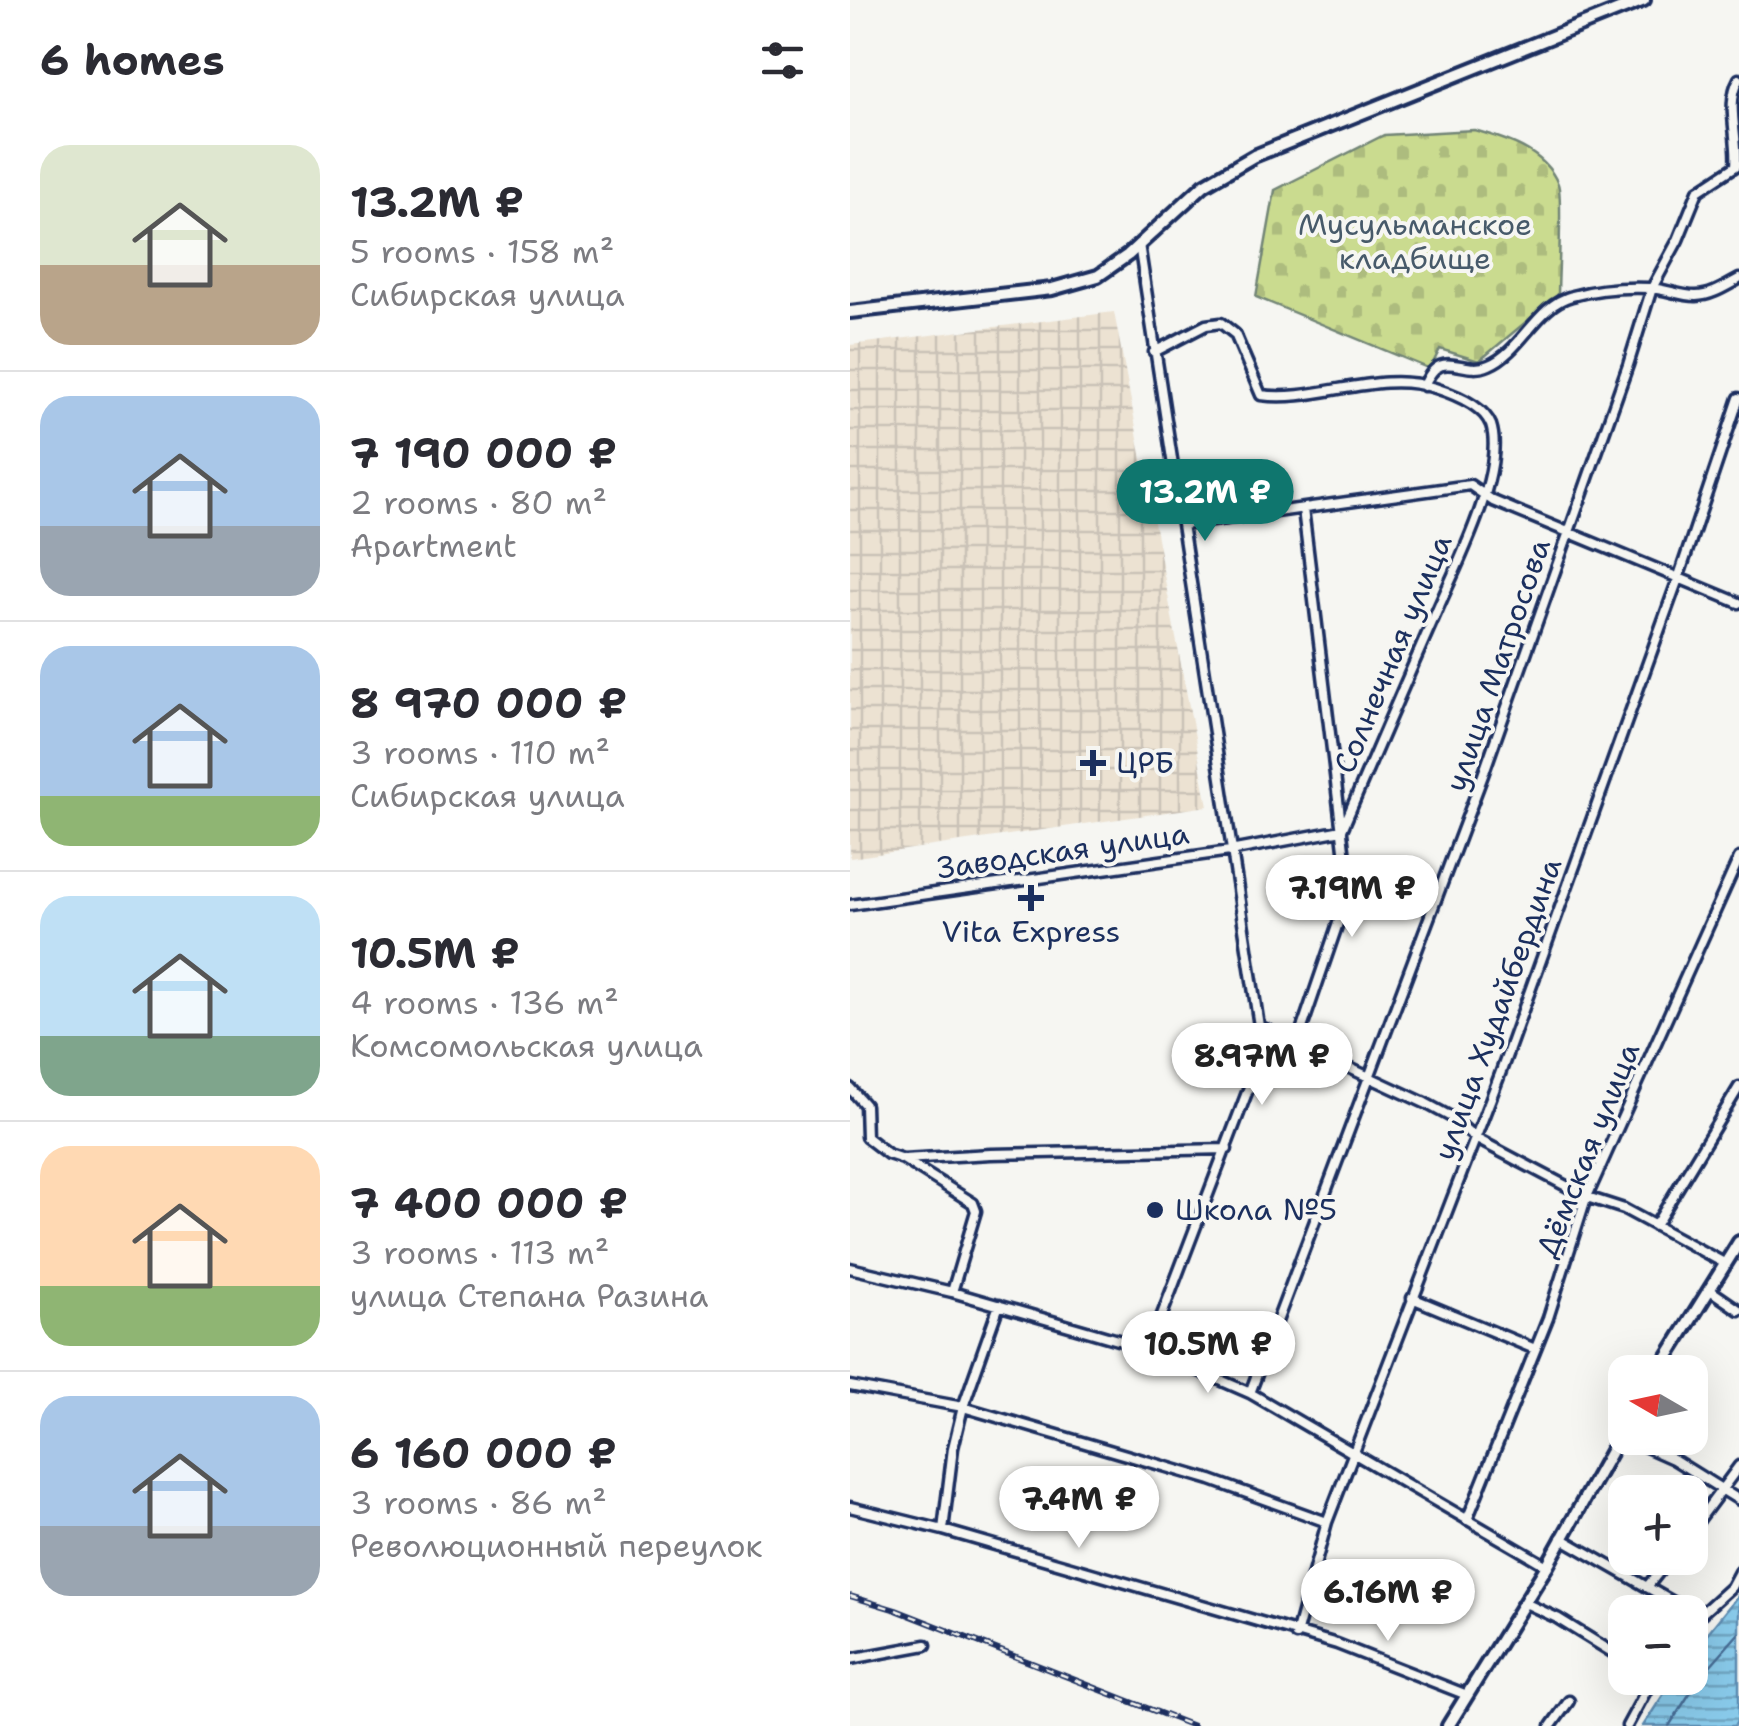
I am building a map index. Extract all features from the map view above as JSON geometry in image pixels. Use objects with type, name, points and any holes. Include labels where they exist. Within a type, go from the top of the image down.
[{"type":"street","points":[[850,312],[1052,289],[1098,276],[1204,185],[1254,156],[1644,0]]},
{"type":"street","name":"улица Матросова","points":[[1250,1394],[1483,775],[1652,288],[1698,191],[1736,166],[1738,142],[1732,92],[1739,79]]},
{"type":"street","points":[[1139,244],[1259,1026],[1254,1074],[1149,1349]]},
{"type":"street","points":[[1154,352],[1206,325],[1221,323],[1235,334],[1261,395],[1276,397],[1338,386],[1424,386],[1429,372],[1442,364],[1474,368],[1489,365],[1568,296],[1652,288],[1697,296],[1739,279]]},
{"type":"street","name":"Солнечная улица","points":[[1342,830],[1485,495],[1492,427],[1484,414],[1466,401],[1424,386]]},
{"type":"street","name":"улица Худайбердина","points":[[1296,1635],[1327,1522],[1475,1138],[1679,576],[1739,398]]},
{"type":"street","points":[[1183,524],[1470,485],[1569,532],[1739,603]]},
{"type":"street","points":[[1297,1043],[1349,891],[1303,509]]},
{"type":"street","name":"Заводская улица","points":[[850,905],[1342,830]]},
{"type":"street","name":"Дёмская улица","points":[[1468,1520],[1535,1349],[1587,1197],[1739,858]]},
{"type":"street","points":[[1259,1026],[1372,1076],[1453,1118],[1475,1138],[1587,1197],[1624,1209],[1726,1264]]},
{"type":"street","points":[[1655,1226],[1739,1087]]},
{"type":"street","points":[[850,1088],[866,1105],[866,1137],[881,1150],[973,1203],[976,1211],[952,1292]]},
{"type":"street","points":[[904,1160],[1226,1149]]},
{"type":"street","points":[[1669,1355],[1739,1242]]},
{"type":"street","points":[[850,1268],[952,1292],[1149,1349],[1250,1394],[1548,1566]]},
{"type":"street","points":[[1710,1290],[1739,1310]]},
{"type":"street","points":[[1412,1298],[1535,1349]]},
{"type":"street","points":[[943,1530],[953,1448],[999,1305]]},
{"type":"street","points":[[850,1386],[963,1408],[1211,1480],[1327,1522]]},
{"type":"street","points":[[1448,1726],[1548,1566],[1608,1455]]},
{"type":"street","points":[[1664,1455],[1739,1500]]},
{"type":"street","points":[[1708,1508],[1739,1466]]},
{"type":"street","points":[[850,1507],[943,1530],[1337,1644],[1467,1694]]},
{"type":"street","points":[[1561,1538],[1661,1595]]},
{"type":"street","points":[[1708,1605],[1731,1587],[1739,1572]]},
{"type":"street","points":[[1647,1587],[1657,1575]]},
{"type":"street","points":[[1525,1603],[1608,1650]]},
{"type":"street","points":[[850,1659],[926,1645]]},
{"type":"street","points":[[1627,1726],[1642,1695]]},
{"type":"street","points":[[1551,1726],[1569,1701]]},
{"type":"shaded area","points":[[1114,312],[1208,806],[850,858],[850,345]]},
{"type":"green space","name":"Мусульманское кладбище","points":[[1474,130],[1534,154],[1552,172],[1560,204],[1558,295],[1479,361],[1440,349],[1430,369],[1256,297],[1275,190],[1384,135]]},
{"type":"water","points":[[1739,1594],[1739,1718],[1735,1726],[1643,1726],[1663,1695],[1708,1695],[1708,1633]]},
{"type":"railway","points":[[850,1596],[896,1610],[1193,1726]]},
{"type":"place","name":"ЦРБ","points":[[1093,763]]},
{"type":"place","name":"Vita Express","points":[[1031,898]]},
{"type":"place","name":"Школа №5","points":[[1155,1210]]}]
